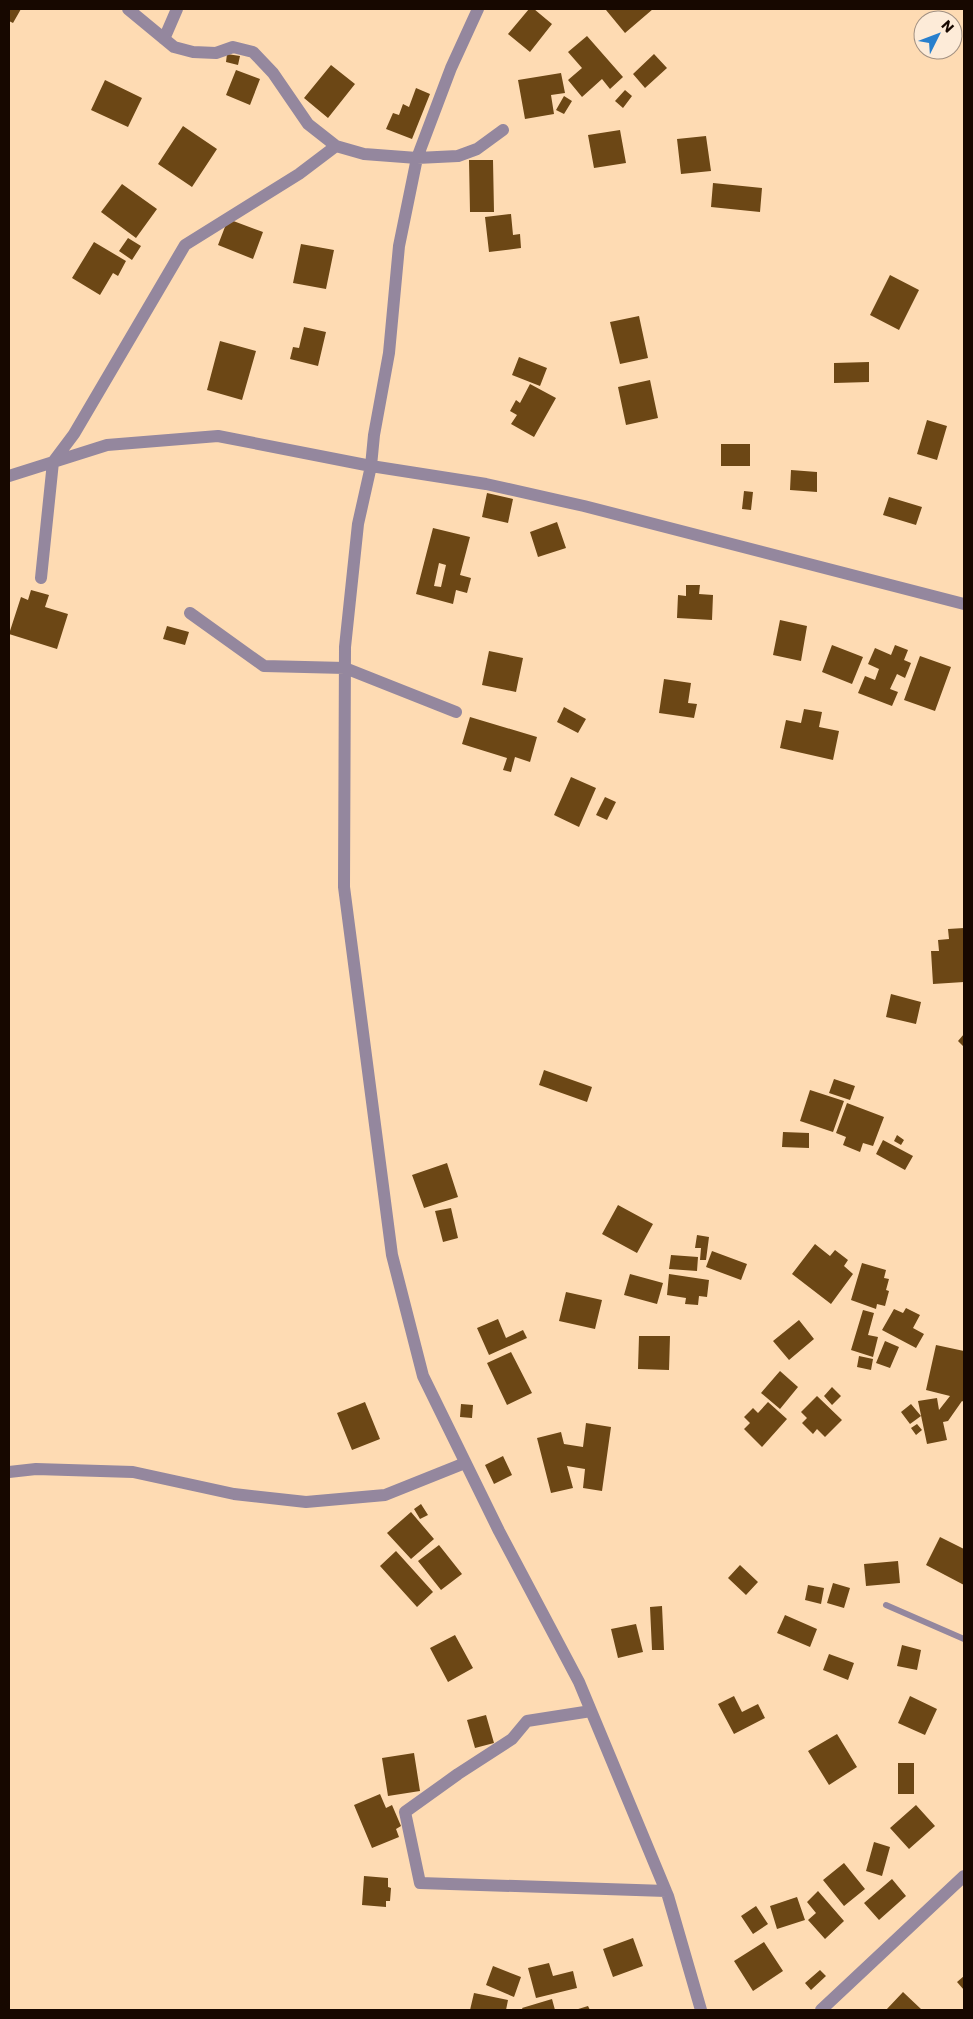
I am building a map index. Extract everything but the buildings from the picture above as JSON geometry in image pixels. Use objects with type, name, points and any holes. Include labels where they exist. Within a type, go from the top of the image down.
[{"type":"street","points":[[128,9],[174,47],[193,52],[216,53],[232,47],[253,52],[273,73],[308,124],[336,146],[364,154],[417,158],[458,156],[477,149],[503,130]]},
{"type":"street","points":[[164,39],[177,9]]},
{"type":"street","points":[[478,9],[451,68],[417,158],[399,246],[389,353],[374,435],[371,466],[358,524],[345,647],[344,887],[392,1256],[423,1376],[498,1531],[579,1682],[666,1891],[701,2010]]},
{"type":"street","points":[[41,578],[53,462],[74,434],[184,245],[300,174],[336,146]]},
{"type":"street","points":[[9,476],[107,445],[218,436],[371,466],[486,484],[584,506],[964,604]]},
{"type":"street","points":[[190,613],[264,666],[345,668],[456,712]]},
{"type":"street","points":[[9,1472],[36,1469],[133,1472],[234,1494],[306,1502],[385,1495],[465,1463]]},
{"type":"street","points":[[591,1711],[527,1721],[512,1739],[458,1774],[405,1812],[420,1883],[666,1891]]},
{"type":"street","points":[[821,2010],[964,1876]]},
{"type":"lane","points":[[886,1605],[964,1639]]}]
